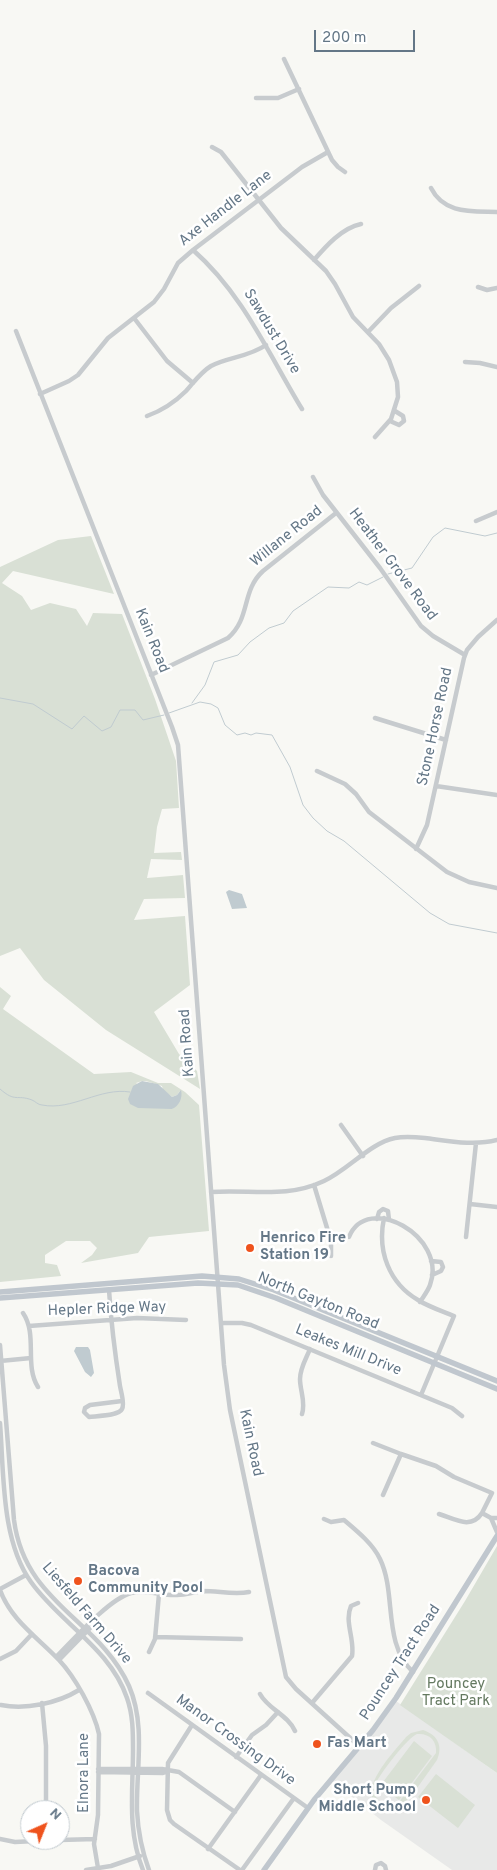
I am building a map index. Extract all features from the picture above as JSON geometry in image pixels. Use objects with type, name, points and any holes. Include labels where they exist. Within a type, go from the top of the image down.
[{"type":"main road","name":"North Gayton Road","points":[[0,1292],[190,1277],[218,1280],[266,1294],[497,1390]]},
{"type":"main road","name":"North Gayton Road","points":[[0,1298],[239,1279],[262,1286],[497,1381]]},
{"type":"main road","name":"Pouncey Tract Road","points":[[264,1870],[308,1808],[387,1710],[413,1672],[497,1536]]},
{"type":"street","points":[[284,59],[328,152],[335,164],[345,172]]},
{"type":"street","points":[[256,98],[278,98],[299,89]]},
{"type":"street","points":[[212,147],[221,152],[281,228],[330,277],[353,317],[385,352],[396,374],[398,396],[395,411],[390,421],[375,437]]},
{"type":"street","name":"Axe Handle Lane","points":[[40,394],[76,377],[108,338],[154,302],[164,289],[178,263],[193,250],[308,163],[328,152]]},
{"type":"street","points":[[431,188],[438,199],[449,206],[463,210],[497,212]]},
{"type":"street","points":[[314,260],[327,246],[350,228],[361,224]]},
{"type":"street","name":"Sawdust Drive","points":[[193,250],[235,295],[255,325],[302,409]]},
{"type":"street","points":[[368,332],[391,308],[419,286]]},
{"type":"street","points":[[478,287],[487,290],[497,288]]},
{"type":"street","points":[[134,318],[167,361],[193,382]]},
{"type":"street","name":"Kain Road","points":[[16,331],[175,736],[180,768],[225,1379],[230,1410],[285,1673],[291,1684],[359,1746]]},
{"type":"street","points":[[146,416],[168,406],[211,366],[250,353],[266,345]]},
{"type":"street","points":[[465,362],[497,367]]},
{"type":"street","points":[[390,421],[399,425],[404,421],[403,416],[395,411]]},
{"type":"street","name":"Heather Grove Road","points":[[313,477],[318,488],[336,513],[380,568],[421,626],[432,636],[465,655]]},
{"type":"street","points":[[476,521],[497,512]]},
{"type":"street","name":"Willane Road","points":[[151,674],[228,638],[237,629],[242,619],[247,595],[254,579],[336,513]]},
{"type":"street","name":"Stone Horse Road","points":[[416,849],[428,826],[465,655],[483,631],[497,620]]},
{"type":"street","points":[[375,718],[446,740]]},
{"type":"street","points":[[317,770],[332,776],[348,786],[369,812],[441,868],[473,884],[497,888]]},
{"type":"street","points":[[436,786],[497,794]]},
{"type":"street","points":[[341,1125],[363,1156]]},
{"type":"street","points":[[211,1192],[277,1193],[314,1185],[334,1176],[382,1142],[402,1137],[476,1143],[497,1140]]},
{"type":"street","points":[[466,1237],[476,1143]]},
{"type":"street","points":[[314,1185],[331,1241],[331,1256]]},
{"type":"street","points":[[470,1204],[497,1207]]},
{"type":"street","points":[[376,1219],[378,1212],[383,1209],[388,1211],[382,1235],[386,1262],[399,1285],[420,1302],[454,1316],[421,1395]]},
{"type":"street","points":[[349,1237],[358,1225],[376,1219],[386,1219],[406,1227],[416,1235],[424,1245],[431,1262],[432,1274],[430,1286],[420,1302]]},
{"type":"street","points":[[431,1262],[441,1262],[443,1267],[440,1271],[432,1274]]},
{"type":"street","points":[[109,1290],[122,1401],[122,1409],[117,1414],[89,1417],[84,1412],[87,1406],[122,1401]]},
{"type":"street","points":[[23,1313],[29,1326],[33,1379],[38,1388]]},
{"type":"street","name":"Hepler Ridge Way","points":[[29,1326],[137,1318],[186,1320]]},
{"type":"street","name":"Leakes Mill Drive","points":[[221,1322],[251,1325],[455,1409],[462,1416]]},
{"type":"street","name":"Liesfeld Farm Drive","points":[[0,1345],[17,1536],[30,1569],[46,1590],[115,1662],[130,1688],[136,1710],[138,1724],[132,1824],[138,1857],[143,1870]]},
{"type":"street","points":[[302,1414],[304,1404],[300,1374],[310,1349]]},
{"type":"street","points":[[1,1361],[31,1358]]},
{"type":"street","name":"Liesfeld Farm Drive","points":[[0,1424],[9,1526],[13,1546],[26,1575],[43,1596],[110,1665],[125,1693],[133,1728],[138,1820],[144,1855],[150,1870]]},
{"type":"street","points":[[373,1443],[436,1466],[454,1477],[497,1495]]},
{"type":"street","points":[[383,1496],[401,1454]]},
{"type":"street","points":[[439,1514],[464,1523],[472,1522],[478,1519],[482,1513],[492,1492]]},
{"type":"street","points":[[0,1494],[12,1493]]},
{"type":"street","points":[[482,1513],[494,1518],[497,1532]]},
{"type":"street","points":[[324,1519],[331,1522],[344,1520],[362,1536],[378,1556],[384,1571],[396,1640],[404,1661],[413,1672]]},
{"type":"street","points":[[0,1589],[26,1575]]},
{"type":"street","name":"Elnora Lane","points":[[0,1589],[11,1613],[57,1659],[79,1690],[96,1723],[98,1734],[98,1815],[95,1839],[98,1868]]},
{"type":"street","points":[[57,1659],[85,1630],[95,1623],[96,1618],[117,1600],[129,1594],[143,1592],[175,1595],[202,1591],[234,1594],[249,1592]]},
{"type":"street","points":[[149,1652],[156,1636],[159,1594]]},
{"type":"street","points":[[312,1703],[352,1656],[353,1648],[348,1617],[351,1606],[358,1603]]},
{"type":"street","points":[[0,1659],[16,1651],[32,1634]]},
{"type":"street","points":[[156,1636],[241,1639]]},
{"type":"street","points":[[2,1705],[15,1707],[64,1699],[79,1690]]},
{"type":"street","name":"Manor Crossing Drive","points":[[148,1693],[308,1808]]},
{"type":"street","points":[[260,1694],[264,1700],[292,1725],[295,1731]]},
{"type":"street","points":[[42,1703],[46,1740],[46,1800]]},
{"type":"street","points":[[236,1757],[252,1735],[266,1725],[278,1712]]},
{"type":"street","points":[[192,1725],[169,1759],[167,1810],[170,1820],[208,1849],[241,1870],[294,1798]]},
{"type":"street","points":[[98,1770],[135,1771],[162,1769],[183,1774],[235,1812]]},
{"type":"street","points":[[208,1849],[261,1775]]},
{"type":"street","points":[[0,1839],[20,1842]]},
{"type":"street","points":[[70,1840],[95,1839]]},
{"type":"street","points":[[86,1870],[144,1855]]},
{"type":"street","points":[[375,1870],[376,1866],[380,1863],[385,1866],[386,1870]]},
{"type":"shaded area","points":[[229,890],[242,894],[247,908],[232,909],[226,892]]},
{"type":"shaded area","points":[[142,1081],[158,1084],[172,1097],[181,1090],[180,1101],[177,1106],[172,1109],[138,1108],[130,1104],[128,1099],[133,1086]]},
{"type":"shaded area","points":[[76,1347],[88,1347],[90,1350],[94,1373],[91,1377],[85,1372],[74,1351]]},
{"type":"shaded area","name":"Short Pump Middle School","points":[[396,1701],[497,1773],[497,1870],[452,1870],[381,1820],[331,1780]]},
{"type":"green space","points":[[91,536],[114,594],[13,571],[2,583],[22,596],[31,610],[50,603],[76,609],[87,626],[93,613],[122,614],[155,699],[176,761],[179,808],[162,809],[157,827],[154,853],[181,852],[182,860],[151,859],[147,878],[183,875],[185,898],[144,899],[134,920],[185,916],[190,985],[154,1012],[179,1054],[197,1071],[200,1089],[106,1030],[44,980],[20,948],[0,956],[0,567],[58,540]]},
{"type":"green space","points":[[0,987],[11,996],[3,1009],[94,1074],[131,1072],[158,1083],[171,1083],[185,1092],[199,1105],[209,1231],[149,1237],[138,1253],[81,1263],[92,1255],[97,1248],[90,1241],[66,1241],[45,1255],[45,1263],[57,1265],[61,1276],[0,1282]],"holes":[[[146,1081],[162,1086],[163,1090],[172,1097],[180,1091],[172,1109],[136,1083]]]},
{"type":"green space","name":"Pouncey Tract Park","points":[[497,1546],[497,1773],[400,1705]]},
{"type":"green space","points":[[423,1730],[436,1738],[439,1746],[439,1755],[405,1803],[392,1809],[384,1808],[374,1801],[372,1793],[374,1783],[386,1762],[411,1733]],"holes":[[[417,1734],[429,1736],[434,1741],[436,1753],[399,1802],[390,1805],[381,1803],[374,1787],[377,1780],[407,1742]]]},
{"type":"green space","points":[[414,1741],[432,1756],[399,1800],[380,1786]]},
{"type":"green space","points":[[436,1774],[475,1805],[458,1828],[418,1797]]},
{"type":"waterway","points":[[388,574],[412,568],[433,537],[445,528],[485,536],[497,533]]},
{"type":"waterway","points":[[192,703],[205,685],[214,662],[238,655],[250,642],[269,628],[284,623],[293,611],[328,587],[349,588],[359,582],[367,585],[383,577]]},
{"type":"waterway","points":[[0,698],[33,704],[72,729],[84,716],[102,731],[111,727],[120,710],[135,710],[143,720],[164,715]]},
{"type":"waterway","points":[[169,713],[200,702],[211,704],[218,708],[225,725],[237,735],[245,733],[251,735],[256,733],[272,735],[290,767],[303,805],[327,831],[344,841],[430,913],[449,924],[497,933]]},
{"type":"waterway","points":[[0,1089],[13,1097],[27,1098],[41,1105],[53,1106],[64,1105],[97,1095],[119,1091],[130,1092]]},
{"type":"place","name":"Henrico Fire Station 19","points":[[250,1248]]},
{"type":"place","name":"Bacova Community Pool","points":[[78,1581]]},
{"type":"place","name":"Fas Mart","points":[[317,1744]]},
{"type":"place","name":"Short Pump Middle School","points":[[426,1800]]}]
